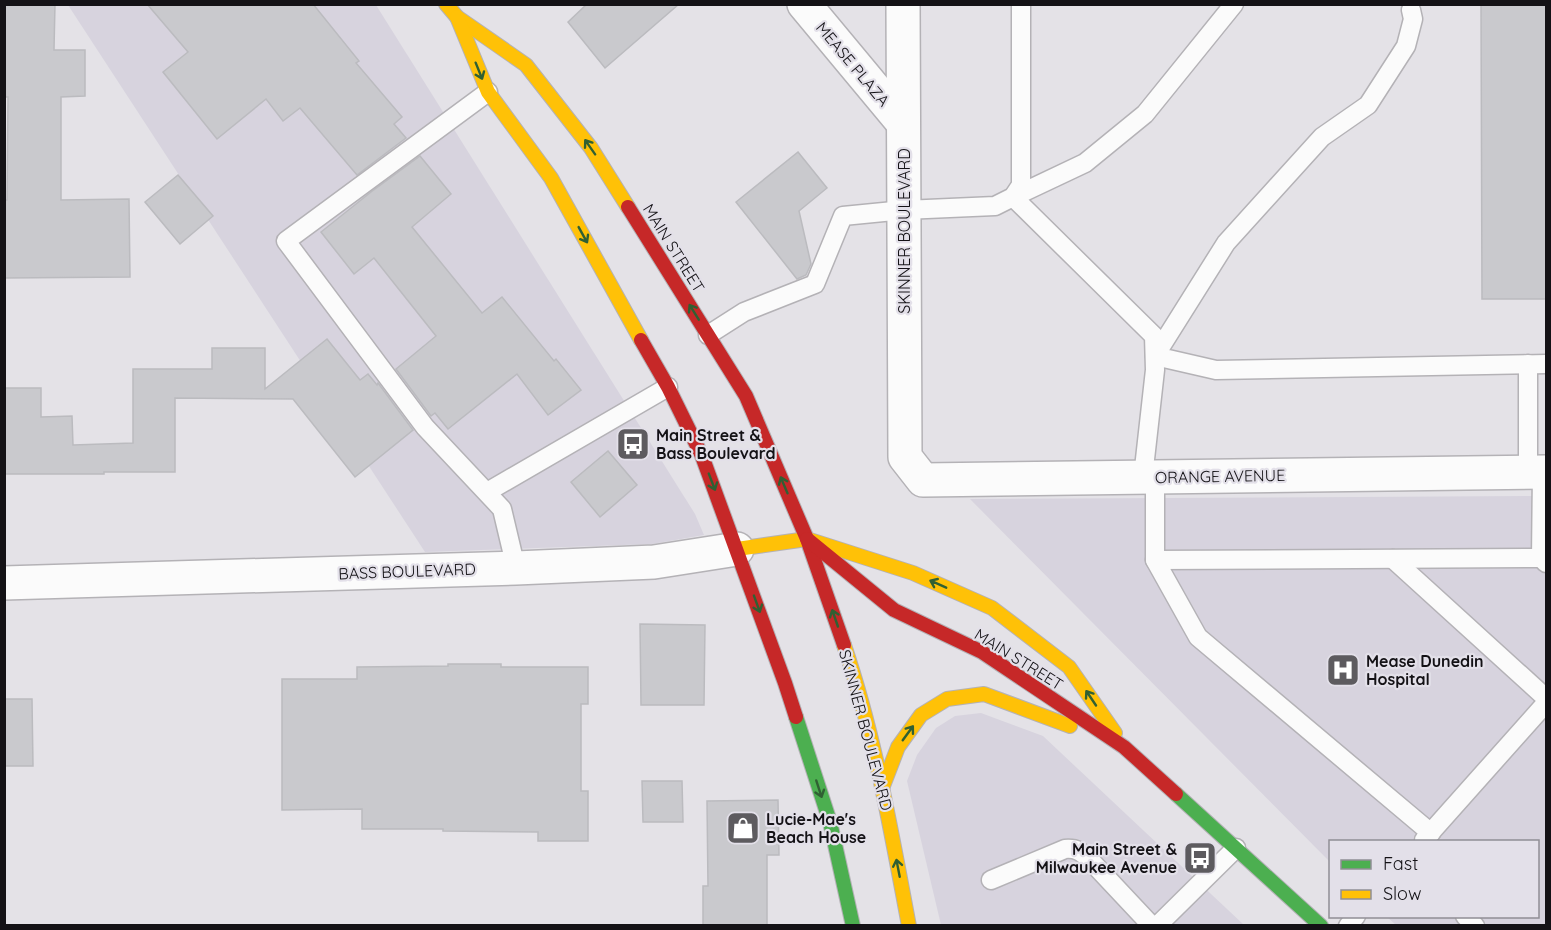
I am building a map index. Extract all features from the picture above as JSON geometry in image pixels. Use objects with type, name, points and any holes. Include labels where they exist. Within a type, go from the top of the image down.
[{"type":"main road","name":"MAIN STREET","points":[[446,4],[457,17],[526,65],[591,148],[746,396],[807,538],[894,610],[982,652],[1124,747],[1321,926]]},
{"type":"main road","name":"MAIN STREET","points":[[457,17],[488,92],[551,178],[668,387],[702,456],[737,549]]},
{"type":"main road","name":"MAIN STREET","points":[[807,538],[913,573],[992,608],[1070,667],[1124,747]]},
{"type":"main road","name":"BASS BOULEVARD","points":[[737,549],[807,538]]},
{"type":"main road","name":"SKINNER BOULEVARD","points":[[807,538],[855,677],[883,786],[909,926]]},
{"type":"main road","points":[[737,549],[785,683],[826,812],[854,926]]},
{"type":"main road","points":[[883,786],[898,747],[921,715],[947,699],[984,694],[1124,747]]},
{"type":"street","name":"MEASE PLAZA","points":[[804,4],[903,123]]},
{"type":"street","name":"SKINNER BOULEVARD","points":[[903,4],[905,457]]},
{"type":"street","name":"ORANGE AVENUE","points":[[905,457],[923,480],[1539,472]]},
{"type":"street","name":"BASS BOULEVARD","points":[[4,583],[654,562],[737,549]]},
{"type":"lane","points":[[1013,197],[1020,185],[1022,4]]},
{"type":"lane","points":[[708,335],[744,312],[815,284],[843,216],[904,210],[995,206],[1085,163],[1145,114],[1234,4]]},
{"type":"lane","points":[[1155,356],[1226,243],[1322,137],[1368,105],[1406,46],[1413,20],[1411,10]]},
{"type":"lane","points":[[488,92],[286,241],[425,427],[502,509],[516,568]]},
{"type":"lane","points":[[1013,197],[1154,336],[1155,370],[1149,477],[1155,560],[1198,637],[1427,837],[1546,703]]},
{"type":"lane","points":[[1155,356],[1216,370],[1537,364],[1539,472],[1544,561],[1155,560]]},
{"type":"lane","points":[[487,492],[668,387]]},
{"type":"lane","points":[[1393,559],[1546,698]]},
{"type":"lane","points":[[991,880],[1065,849],[1075,848],[1090,860],[1151,925],[1158,925],[1236,848]]},
{"type":"shaded area","points":[[68,5],[376,5],[695,514],[704,535],[652,544],[425,552]]},
{"type":"shaded area","name":"Mease Dunedin Hospital","points":[[1546,496],[1546,925],[1396,925],[1388,918],[1539,918],[1539,840],[1329,840],[1329,861],[970,499]]},
{"type":"shaded area","points":[[981,713],[1043,736],[1244,925],[941,925],[907,781],[917,755],[936,728],[955,716]]},
{"type":"building","points":[[4,4],[55,4],[54,50],[85,50],[85,96],[61,97],[61,200],[129,199],[130,277],[4,278],[8,97],[4,97]]},
{"type":"building","points":[[147,4],[313,4],[359,61],[356,63],[402,117],[394,124],[406,138],[357,175],[300,108],[283,121],[266,99],[217,139],[163,72],[188,52]]},
{"type":"building","points":[[587,4],[679,4],[605,68],[568,22]]},
{"type":"building","points":[[1481,4],[1546,4],[1546,299],[1482,299]]},
{"type":"building","points":[[798,152],[827,188],[799,211],[811,264],[806,275],[797,279],[736,202]]},
{"type":"building","points":[[420,156],[451,194],[412,227],[482,313],[502,297],[554,361],[556,359],[581,390],[548,415],[517,374],[448,429],[435,413],[431,416],[396,369],[436,336],[374,258],[354,274],[321,232]]},
{"type":"building","points":[[178,175],[213,216],[180,244],[145,202]]},
{"type":"building","points":[[327,339],[360,380],[368,374],[377,385],[378,383],[413,430],[355,477],[293,399],[175,398],[175,472],[4,474],[4,388],[41,388],[41,417],[72,416],[73,445],[133,443],[133,369],[212,369],[212,348],[265,348],[265,389]]},
{"type":"building","points":[[608,451],[637,485],[600,517],[571,482]]},
{"type":"building","points":[[640,624],[705,625],[704,705],[641,705]]},
{"type":"building","points":[[448,664],[501,664],[501,667],[588,667],[588,704],[581,704],[581,791],[588,791],[588,841],[538,841],[538,832],[362,829],[362,809],[282,810],[282,679],[357,679],[357,667],[448,666]]},
{"type":"building","points":[[4,699],[32,699],[33,766],[4,766]]},
{"type":"building","points":[[642,781],[682,781],[683,822],[643,822]]},
{"type":"building","points":[[778,800],[779,855],[767,855],[767,926],[703,926],[703,886],[708,886],[707,801]]},
{"type":"traffic: fast","points":[[796,717],[830,822],[853,926]]},
{"type":"traffic: fast","points":[[1176,794],[1321,926]]},
{"type":"traffic: slow","points":[[446,4],[457,17],[526,65],[591,148],[628,207]]},
{"type":"traffic: slow","points":[[457,17],[488,92],[551,178],[641,340]]},
{"type":"traffic: slow","points":[[737,549],[807,539],[913,573],[992,608],[1069,667],[1115,733]]},
{"type":"traffic: slow","points":[[844,645],[865,714],[889,819],[909,926]]},
{"type":"traffic: slow","points":[[883,786],[898,747],[921,715],[947,699],[984,694],[1070,726]]},
{"type":"traffic: jam","points":[[628,207],[746,396],[807,539],[844,645]]},
{"type":"traffic: jam","points":[[641,340],[668,387],[702,456],[796,717]]},
{"type":"traffic: jam","points":[[807,539],[894,610],[982,652],[1124,747],[1176,794]]},
{"type":"place","name":"Main Street & Bass Boulevard","points":[[633,444]]},
{"type":"place","name":"Mease Dunedin Hospital","points":[[1343,670]]},
{"type":"place","name":"Lucie-Mae's Beach House","points":[[743,828]]},
{"type":"place","name":"Main Street & Milwaukee Avenue","points":[[1200,858]]}]
